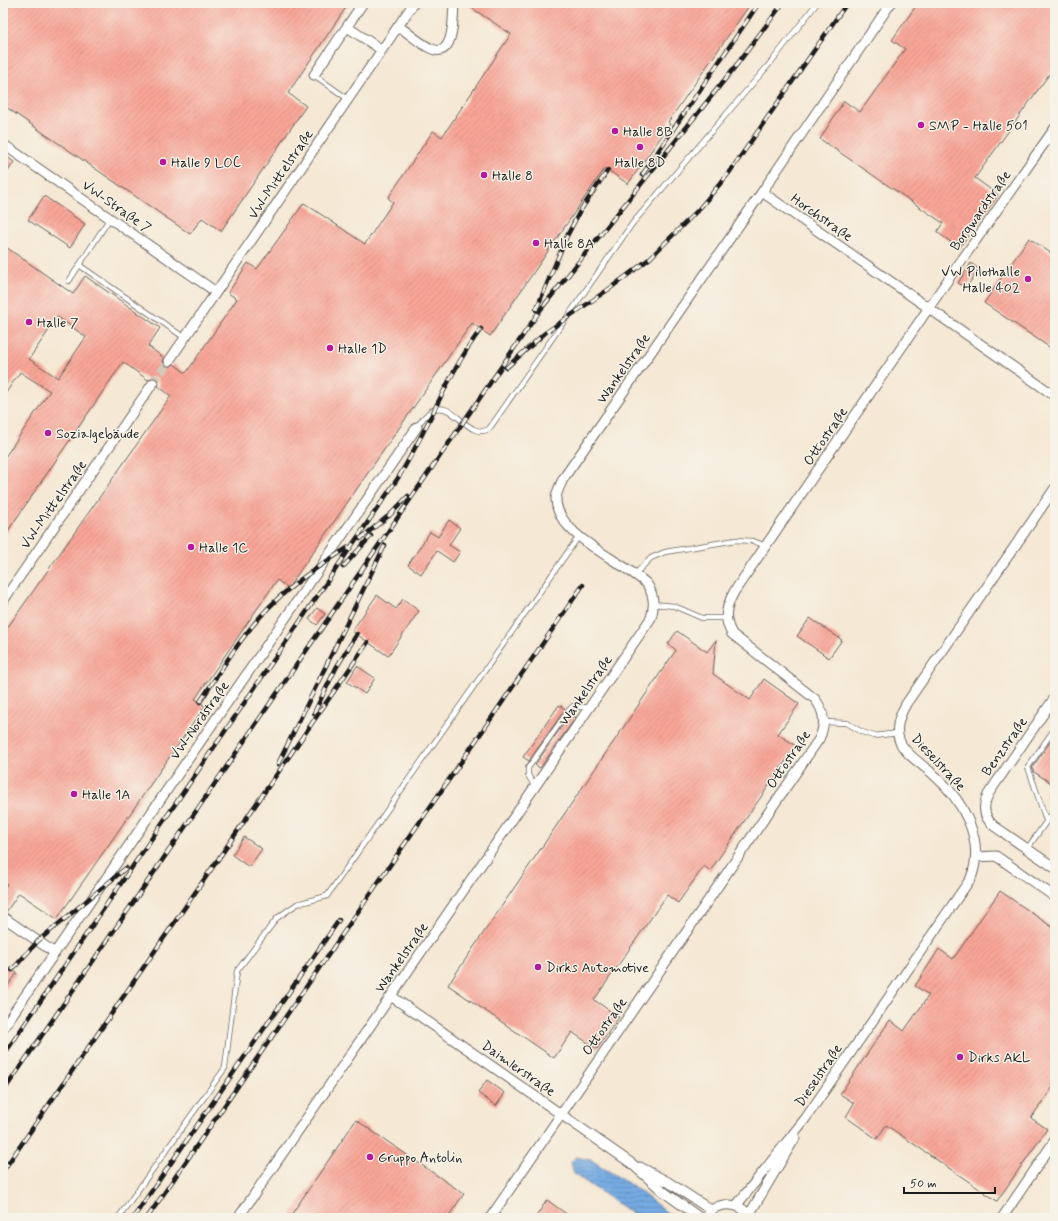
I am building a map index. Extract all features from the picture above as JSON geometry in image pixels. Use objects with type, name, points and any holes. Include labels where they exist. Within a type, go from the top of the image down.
[{"type":"street","points":[[314,75],[363,3]]},
{"type":"street","name":"VW-Mittelstraße","points":[[169,361],[414,3]]},
{"type":"street","points":[[398,26],[430,48],[440,50],[448,44],[452,34],[454,3]]},
{"type":"street","points":[[762,192],[891,3]]},
{"type":"street","points":[[347,27],[382,50]]},
{"type":"street","name":"Borgwardstraße","points":[[928,308],[1055,128]]},
{"type":"street","name":"VW-Straße 7","points":[[3,144],[216,292]]},
{"type":"street","name":"Horchstraße","points":[[762,192],[1055,396]]},
{"type":"street","name":"Wankelstraße","points":[[238,1218],[651,618],[654,604],[651,590],[635,574],[579,536],[567,525],[558,508],[556,499],[558,489],[563,479],[762,192]]},
{"type":"street","name":"Ottostraße","points":[[490,1218],[819,739],[824,722],[820,706],[815,699],[732,634],[725,618],[728,603],[734,592],[928,308]]},
{"type":"street","name":"VW-Mittelstraße","points":[[3,600],[153,383]]},
{"type":"street","name":"VW-Nordstraße","points":[[3,1028],[417,427]]},
{"type":"street","name":"Dieselstraße","points":[[736,1206],[805,1119],[971,878],[976,857],[975,844],[969,822],[960,805],[939,780],[906,751],[900,743],[898,733],[900,714],[1055,488]]},
{"type":"street","name":"Benzstraße","points":[[1027,849],[994,826],[985,814],[984,804],[989,793],[1055,697]]},
{"type":"street","points":[[1027,849],[1055,868]]},
{"type":"street","points":[[976,857],[996,856],[1055,897]]},
{"type":"street","points":[[3,917],[55,953]]},
{"type":"street","name":"Daimlerstraße","points":[[391,996],[561,1113],[630,1163],[664,1192],[700,1218]]},
{"type":"street","name":"Dieselstraße","points":[[750,1217],[787,1154],[805,1119]]},
{"type":"street","points":[[1002,1218],[1055,1140]]},
{"type":"street","name":"Daimlerstraße","points":[[630,1163],[668,1182],[711,1210]]},
{"type":"street","points":[[705,1218],[711,1210],[723,1205],[736,1206],[750,1217]]},
{"type":"lane","points":[[417,427],[432,410],[440,408],[449,411],[476,430],[482,431],[489,429],[632,224],[762,73],[817,3]]},
{"type":"lane","points":[[314,75],[348,99]]},
{"type":"lane","points":[[69,281],[110,218]]},
{"type":"lane","points":[[80,265],[185,338]]},
{"type":"lane","points":[[118,1218],[224,1068],[238,971],[277,918],[296,904],[328,896],[579,536]]},
{"type":"lane","points":[[635,574],[651,558],[665,552],[736,540],[753,541],[766,546]]},
{"type":"lane","points":[[654,604],[674,606],[702,618],[725,618]]},
{"type":"lane","points":[[535,787],[528,775],[528,768],[555,729],[573,706],[590,708]]},
{"type":"lane","points":[[824,722],[847,723],[862,732],[874,736],[898,733]]},
{"type":"lane","points":[[1046,820],[1028,767],[1055,728]]},
{"type":"lane","points":[[1027,849],[1054,809],[1055,790]]},
{"type":"water","points":[[576,1157],[591,1160],[634,1187],[674,1218],[639,1218],[574,1174],[571,1162]]},
{"type":"building","name":"Halle 9 LOC","points":[[3,3],[349,3],[288,93],[306,106],[221,231],[202,218],[190,234],[3,105]]},
{"type":"building","points":[[464,3],[751,3],[668,122],[670,124],[628,184],[605,168],[490,336],[472,323],[288,588],[277,580],[195,699],[205,706],[57,919],[19,893],[6,912],[3,911],[3,890],[7,884],[3,882],[3,634],[171,396],[158,386],[159,383],[157,378],[153,377],[148,380],[123,362],[3,538],[3,460],[50,391],[20,372],[3,397],[3,245],[73,294],[85,276],[160,328],[148,346],[164,358],[163,361],[165,366],[169,367],[174,364],[186,373],[237,299],[228,293],[248,263],[257,269],[304,203],[365,244],[393,202],[388,198],[433,131],[442,137],[511,34]],"holes":[[[58,317],[86,337],[58,378],[29,359]]]},
{"type":"building","name":"SMP - Halle 501","points":[[918,3],[1055,3],[1055,66],[975,178],[998,195],[959,248],[937,232],[943,223],[820,139],[844,101],[860,112],[905,49],[892,40]]},
{"type":"building","points":[[3,154],[14,162],[3,179]]},
{"type":"building","points":[[44,196],[85,224],[70,248],[28,220]]},
{"type":"building","name":"VW Pilothalle Halle 402","points":[[1029,238],[1055,256],[1055,351],[984,303]]},
{"type":"building","points":[[971,263],[979,269],[966,288],[958,283]]},
{"type":"building","points":[[449,520],[460,528],[449,545],[460,552],[453,562],[437,551],[421,574],[408,565],[430,532],[438,537]]},
{"type":"building","points":[[377,595],[396,609],[403,599],[419,611],[388,656],[352,631]]},
{"type":"building","points":[[317,608],[325,614],[317,625],[309,619]]},
{"type":"building","points":[[810,618],[842,640],[829,658],[797,636]]},
{"type":"building","points":[[677,631],[707,652],[716,640],[713,674],[750,700],[764,679],[799,704],[778,734],[796,746],[710,871],[704,866],[678,903],[667,895],[594,1000],[619,1017],[597,1049],[572,1032],[554,1058],[448,985],[676,650],[668,644]]},
{"type":"building","points":[[357,666],[375,678],[365,694],[347,682]]},
{"type":"building","points":[[559,705],[565,709],[529,761],[523,757]]},
{"type":"building","points":[[571,713],[576,717],[540,768],[535,765]]},
{"type":"building","points":[[1055,735],[1054,785],[1034,772],[1032,768]]},
{"type":"building","points":[[244,837],[262,849],[249,867],[232,855]]},
{"type":"building","name":"Dirks AKL","points":[[1000,891],[1055,929],[1055,1084],[1031,1118],[1047,1129],[997,1201],[886,1125],[877,1139],[846,1117],[854,1103],[840,1094],[890,1020],[904,1031],[929,995],[915,986],[939,949],[953,959]]},
{"type":"building","points":[[3,964],[17,973],[3,993]]},
{"type":"building","points":[[487,1080],[505,1093],[496,1106],[478,1093]]},
{"type":"building","name":"Gruppo Antolin","points":[[356,1120],[464,1194],[447,1218],[289,1218]]},
{"type":"building","points":[[547,1200],[572,1218],[535,1218]]},
{"type":"tunnel","points":[[153,383],[169,361]]},
{"type":"railway","points":[[642,175],[759,3]]},
{"type":"railway","points":[[3,1092],[541,309],[738,63],[783,3]]},
{"type":"railway","points":[[506,368],[545,333],[609,289],[649,259],[699,209],[729,173],[847,3]]},
{"type":"railway","points":[[536,310],[567,236],[580,211],[608,170]]},
{"type":"railway","points":[[3,1056],[398,478],[409,460],[458,365],[481,329]]},
{"type":"railway","points":[[389,516],[408,496]]},
{"type":"railway","points":[[360,539],[392,513]]},
{"type":"railway","points":[[343,567],[371,536]]},
{"type":"railway","points":[[278,764],[385,545]]},
{"type":"railway","points":[[200,702],[236,648],[270,606],[291,587],[325,562],[349,547]]},
{"type":"railway","points":[[147,1218],[583,585]]},
{"type":"railway","points":[[314,713],[336,668],[357,634]]},
{"type":"railway","points":[[3,1171],[368,642]]},
{"type":"railway","points":[[12,970],[38,941],[126,868]]},
{"type":"railway","points":[[133,1218],[339,920]]},
{"type":"place","name":"SMP - Halle 501","points":[[921,125]]},
{"type":"place","name":"Halle 8B","points":[[615,131]]},
{"type":"place","name":"Halle 8D","points":[[640,147]]},
{"type":"place","name":"Halle 9 LOC","points":[[163,162]]},
{"type":"place","name":"Halle 8","points":[[484,175]]},
{"type":"place","name":"Halle 8A","points":[[536,243]]},
{"type":"place","name":"VW Pilothalle Halle 402","points":[[1028,279]]},
{"type":"place","name":"Halle 7","points":[[29,322]]},
{"type":"place","name":"Halle 1D","points":[[330,348]]},
{"type":"place","name":"Sozialgebäude","points":[[48,433]]},
{"type":"place","name":"Halle 1C","points":[[191,547]]},
{"type":"place","name":"Halle 1A","points":[[74,794]]},
{"type":"place","name":"Dirks Automotive","points":[[538,967]]},
{"type":"place","name":"Dirks AKL","points":[[960,1057]]},
{"type":"place","name":"Gruppo Antolin","points":[[370,1157]]}]
